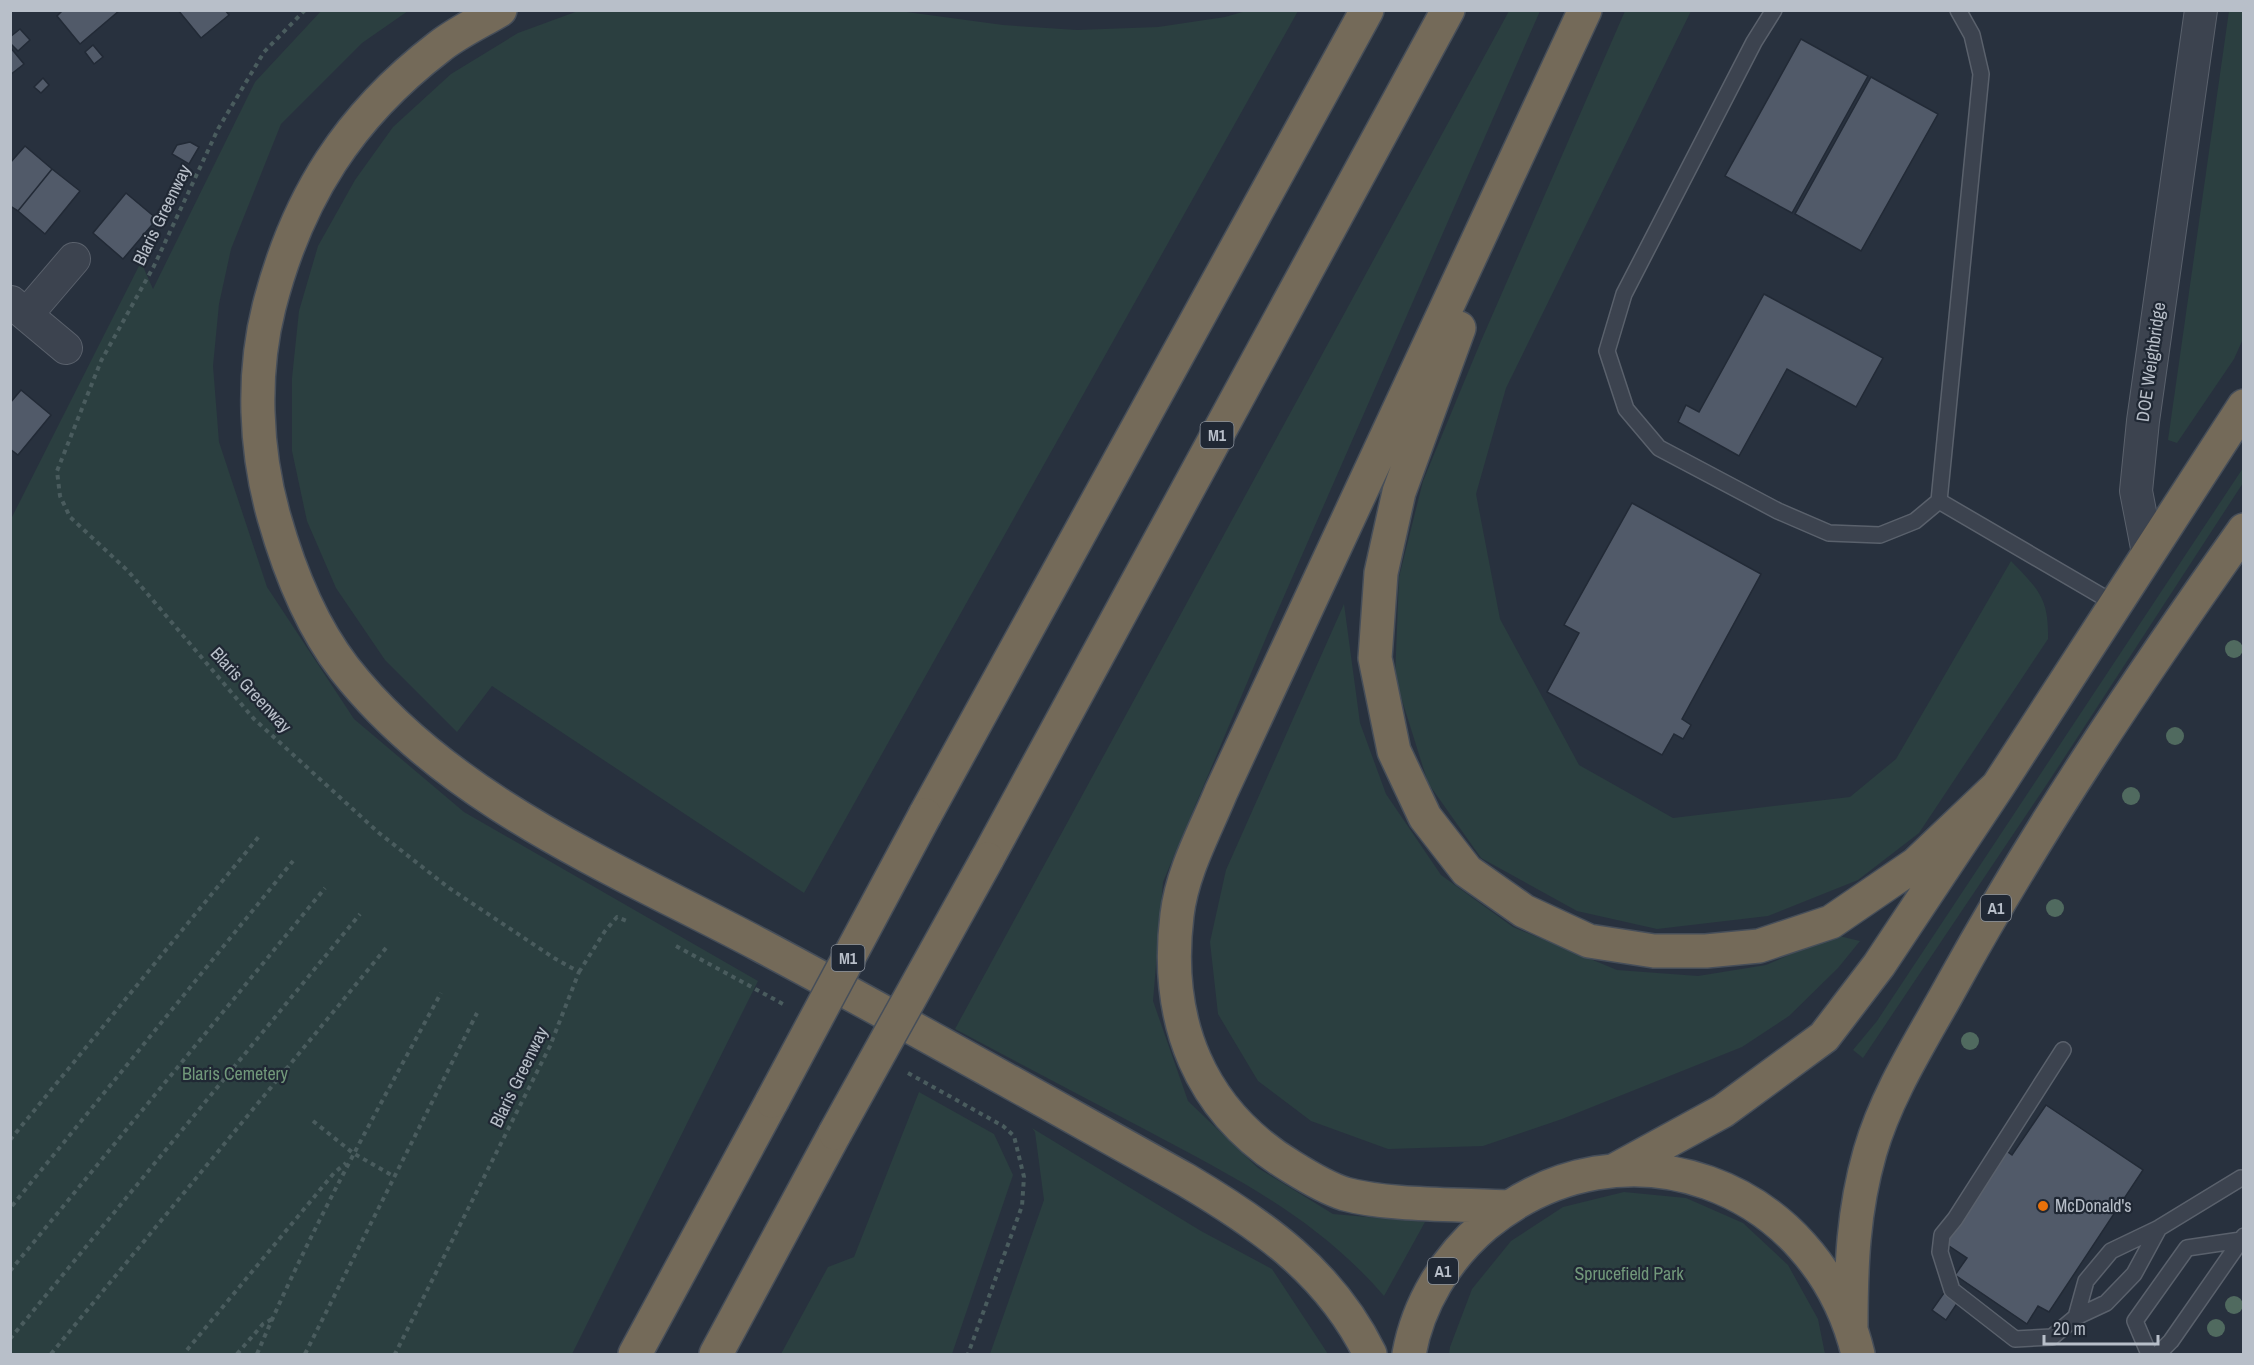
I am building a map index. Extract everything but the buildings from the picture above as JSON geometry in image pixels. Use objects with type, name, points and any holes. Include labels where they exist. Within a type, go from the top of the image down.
[{"type":"highway","points":[[500,10],[442,44],[391,88],[344,140],[308,200],[281,261],[263,331],[258,411],[264,483],[283,549],[307,608],[342,666],[380,708],[432,754],[487,795],[551,834],[792,963],[1186,1180],[1248,1217],[1290,1250],[1328,1289],[1362,1336],[1371,1354]]},
{"type":"highway","name":"M1","points":[[635,1354],[925,815],[1367,10]]},
{"type":"highway","name":"M1","points":[[716,1354],[1448,10]]},
{"type":"highway","points":[[1508,1207],[1392,1200],[1345,1194],[1313,1180],[1267,1152],[1243,1130],[1216,1099],[1192,1056],[1176,1005],[1174,958],[1177,914],[1188,870],[1221,792],[1585,10]]},
{"type":"highway","points":[[1535,121],[1399,492],[1381,573],[1375,658],[1394,752],[1425,817],[1467,871],[1533,915],[1589,942],[1654,951],[1706,951],[1759,946],[1831,922],[1916,864],[1998,786]]},
{"type":"highway","name":"A1","points":[[1615,1170],[1723,1111],[1824,1037],[1879,965],[2117,605],[2148,553],[2244,406]]},
{"type":"highway","name":"A1","points":[[1855,1341],[1851,1251],[1870,1150],[1886,1111],[1980,934],[2053,813],[2167,640],[2244,530]]},
{"type":"highway","name":"A1","points":[[1409,1354],[1413,1333],[1434,1284],[1466,1241],[1508,1207],[1558,1181],[1615,1170],[1676,1173],[1734,1192],[1785,1226],[1825,1272],[1855,1341]]},
{"type":"street","name":"DOE Weighbridge","points":[[2148,553],[2136,491],[2143,421],[2201,10]]},
{"type":"street","points":[[66,348],[19,308],[74,259]]},
{"type":"lane","points":[[1774,10],[1754,42],[1624,294],[1606,351],[1626,409],[1659,448],[1778,511],[1829,533],[1880,535],[1915,521],[1940,501],[1981,74],[1972,35],[1958,10]]},
{"type":"lane","points":[[1940,501],[2117,605]]},
{"type":"lane","points":[[2063,1050],[1955,1219],[1942,1235],[1940,1252],[1952,1290],[2015,1339],[2052,1337],[2076,1317],[2106,1303],[2134,1274],[2159,1228]]},
{"type":"lane","points":[[2076,1317],[2085,1281],[2111,1251],[2159,1228],[2241,1178]]},
{"type":"lane","points":[[2150,1354],[2135,1321],[2187,1248],[2242,1238]]},
{"type":"lane","points":[[2158,1354],[2171,1341],[2242,1238]]},
{"type":"path","name":"Blaris Greenway","points":[[305,10],[264,52],[218,129],[154,266],[101,362],[57,471],[60,496],[70,517],[128,571],[254,719],[379,833],[449,888],[554,958],[579,972],[550,1046],[395,1354]]},
{"type":"path","points":[[10,1140],[261,834]]},
{"type":"path","points":[[12,1206],[293,861]]},
{"type":"path","points":[[10,1271],[325,888]]},
{"type":"path","points":[[10,1339],[360,914]]},
{"type":"path","points":[[51,1354],[386,948]]},
{"type":"path","points":[[257,1354],[291,1276],[353,1153],[441,993]]},
{"type":"path","points":[[304,1354],[477,1013]]},
{"type":"path","points":[[313,1121],[353,1153],[393,1176]]},
{"type":"path","points":[[187,1350],[334,1173],[349,1161]]},
{"type":"path","points":[[237,1354],[263,1324],[272,1318]]},
{"type":"green space","name":"Blaris Cemetery","points":[[322,10],[408,11],[362,43],[281,124],[231,249],[219,304],[213,366],[219,442],[267,587],[354,719],[464,812],[758,981],[572,1354],[11,1354],[11,519],[141,262],[153,289],[255,82]]},
{"type":"green space","points":[[892,10],[1003,25],[1077,30],[1158,27],[1225,17],[1246,11],[1298,11],[804,893],[492,686],[457,732],[385,660],[336,588],[307,521],[292,451],[292,378],[299,311],[318,246],[355,180],[393,127],[451,74],[518,33],[578,11]]},
{"type":"green space","points":[[1509,11],[1540,11],[1271,626],[1163,882],[1153,1001],[1188,1101],[1258,1168],[1333,1214],[1425,1222],[1384,1296],[1331,1244],[1303,1222],[1244,1183],[955,1029]]},
{"type":"green space","points":[[1625,11],[1691,11],[1506,388],[1476,494],[1500,619],[1579,765],[1673,818],[1850,797],[1896,759],[2011,561],[2040,595],[2048,625],[2048,639],[1919,833],[1858,880],[1768,916],[1657,929],[1577,911],[1481,858],[1428,783],[1395,678],[1399,577],[1423,481],[1481,341]]},
{"type":"green space","points":[[2229,11],[2244,11],[2243,339],[2234,359],[2177,443],[2168,440]]},
{"type":"green space","points":[[2243,468],[2243,483],[2049,781],[1863,1058],[1853,1050],[1877,1021]]},
{"type":"green space","points":[[1344,604],[1360,723],[1386,794],[1441,875],[1513,927],[1617,970],[1698,976],[1766,965],[1835,935],[1860,941],[1838,968],[1789,1016],[1742,1047],[1562,1119],[1483,1146],[1388,1149],[1311,1121],[1258,1081],[1218,1014],[1210,942],[1226,870]]},
{"type":"green space","points":[[919,1092],[994,1134],[1013,1175],[952,1354],[781,1354],[828,1267],[854,1257]]},
{"type":"green space","points":[[1032,1128],[1201,1231],[1272,1269],[1328,1354],[990,1354],[1044,1200],[1035,1132]]},
{"type":"green space","name":"Sprucefield Park","points":[[1624,1192],[1686,1198],[1743,1223],[1788,1265],[1818,1319],[1825,1354],[1449,1354],[1472,1289],[1511,1241],[1563,1207]]},
{"type":"place","name":"McDonald's","points":[[2043,1206]]}]
